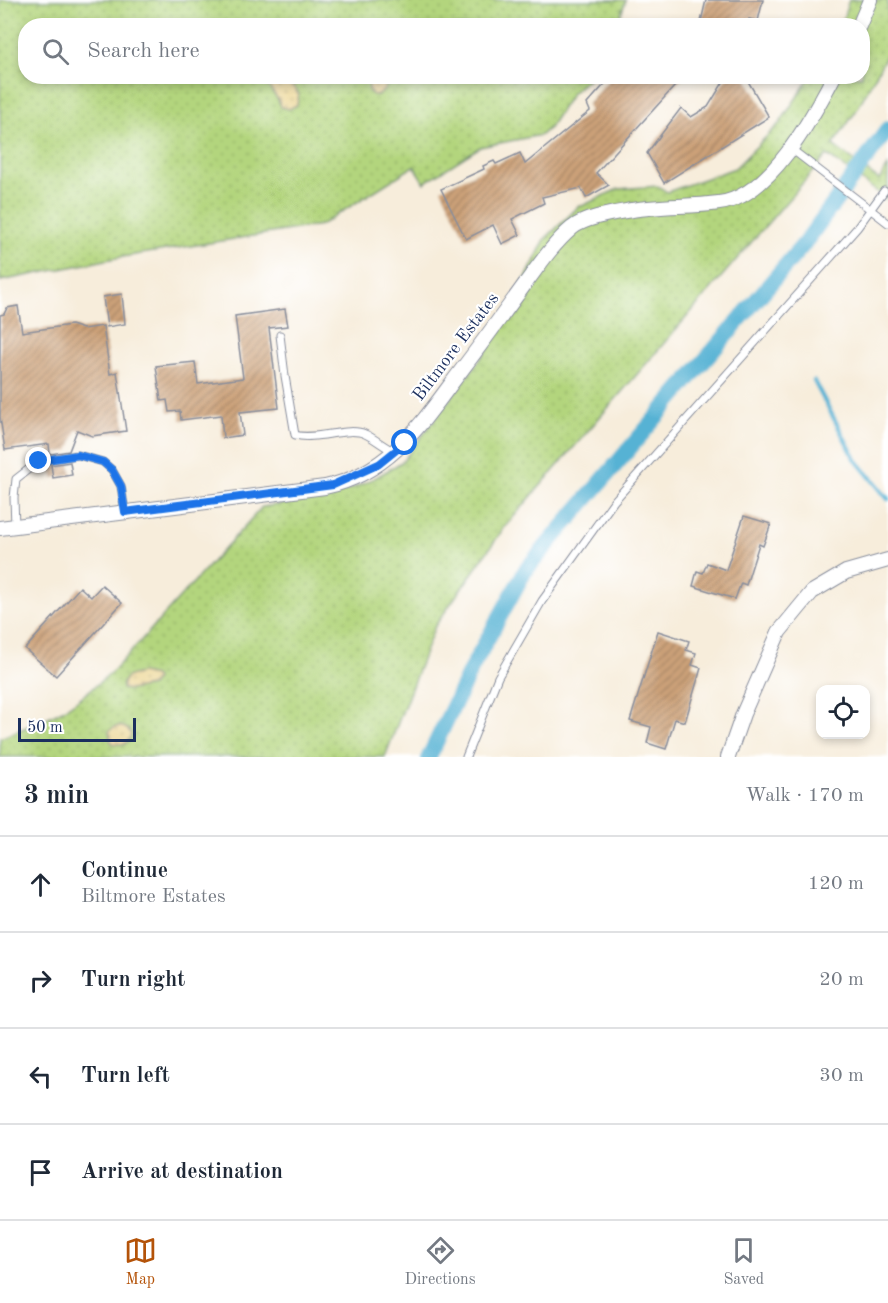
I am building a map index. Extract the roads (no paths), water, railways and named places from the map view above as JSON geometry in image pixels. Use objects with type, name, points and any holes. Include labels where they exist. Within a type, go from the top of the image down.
[{"type":"street","points":[[863,18],[870,0]]},
{"type":"street","name":"Biltmore Estates","points":[[0,528],[333,485],[360,474],[395,452],[421,425],[536,269],[571,229],[608,214],[642,208],[720,203],[747,194],[764,180],[804,128],[829,84]]},
{"type":"street","points":[[728,757],[778,632],[812,592],[846,572],[888,560]]},
{"type":"lane","points":[[789,148],[888,223]]},
{"type":"lane","points":[[466,757],[498,677],[542,601],[614,501],[857,228],[884,191]]},
{"type":"lane","points":[[280,335],[295,435],[305,438],[352,432],[364,433],[395,452]]},
{"type":"lane","points":[[15,526],[16,479],[39,461],[78,455],[103,462],[112,470],[121,486],[125,512]]},
{"type":"waterway","points":[[429,757],[471,669],[525,571],[804,244],[888,129]]},
{"type":"waterway","points":[[814,381],[856,460],[888,499]]}]
